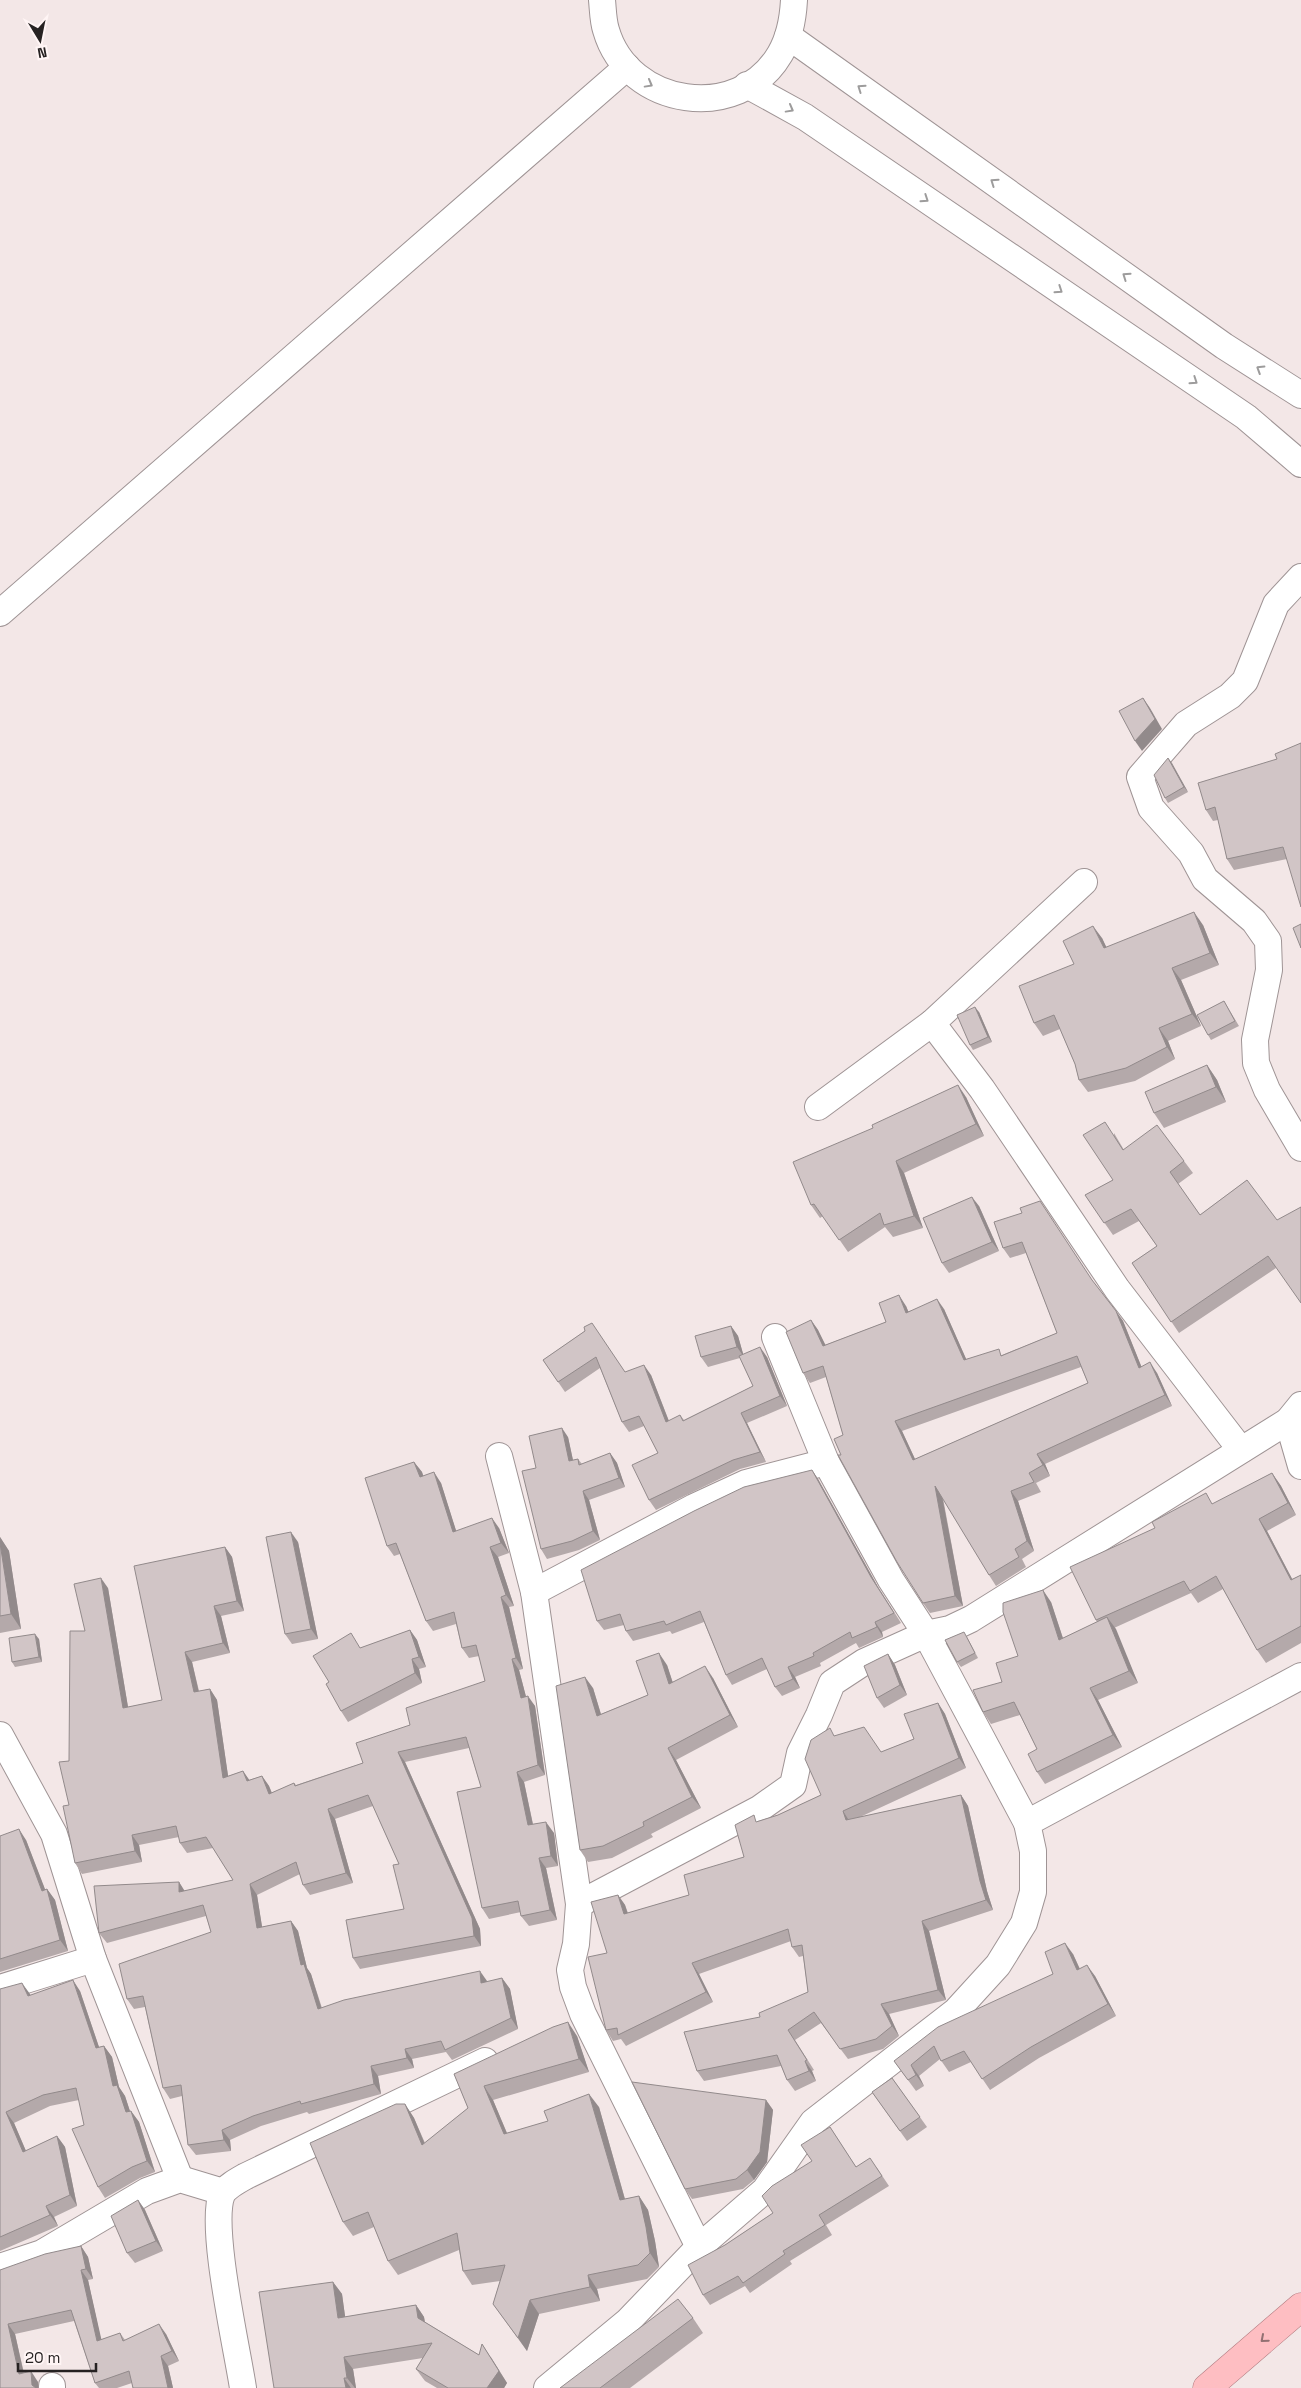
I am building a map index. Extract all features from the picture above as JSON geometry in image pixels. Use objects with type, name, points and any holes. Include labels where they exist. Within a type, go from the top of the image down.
[{"type":"highway","points":[[1207,2388],[1301,2307]]},
{"type":"street","points":[[602,0],[606,30],[620,60],[627,67],[644,83],[671,96],[702,99],[732,93],[759,78],[780,55],[792,27],[794,0]]},
{"type":"street","points":[[788,36],[1224,346],[1301,395]]},
{"type":"street","points":[[0,613],[627,67]]},
{"type":"street","points":[[747,85],[805,117],[1238,411],[1301,464]]},
{"type":"street","points":[[1301,577],[1276,604],[1244,681],[1230,696],[1186,724],[1140,776],[1151,808],[1191,853],[1205,879],[1254,921],[1268,940],[1269,970],[1255,1040],[1256,1063],[1267,1090],[1301,1148]]},
{"type":"street","points":[[818,1107],[932,1023],[1084,882]]},
{"type":"street","points":[[932,1023],[982,1089],[1111,1282],[1241,1450]]},
{"type":"street","points":[[547,2388],[628,2321],[699,2247],[764,2190],[813,2122],[956,2012],[998,1965],[1024,1923],[1033,1892],[1033,1851],[1027,1823],[926,1634],[891,1580],[826,1462],[775,1336]]},
{"type":"street","points":[[579,1904],[759,1809],[793,1785],[800,1753],[820,1715],[832,1683],[864,1662],[926,1634],[950,1629],[971,1619],[1241,1450],[1294,1413],[1301,1466]]},
{"type":"street","points":[[499,1456],[534,1592],[579,1904],[576,1944],[570,1970],[574,2018],[699,2247]]},
{"type":"street","points":[[534,1592],[694,1507],[746,1483],[826,1462]]},
{"type":"street","points":[[1027,1823],[1301,1676]]},
{"type":"street","points":[[0,1735],[54,1834],[93,1959],[180,2179]]},
{"type":"street","points":[[0,1988],[93,1959]]},
{"type":"street","points":[[243,2388],[219,2243],[218,2208],[223,2192],[246,2176],[503,2052]]},
{"type":"street","points":[[0,2267],[42,2252],[147,2191],[180,2179],[223,2192]]},
{"type":"building","points":[[1143,698],[1155,719],[1135,741],[1119,711]]},
{"type":"building","points":[[1301,743],[1301,907],[1283,847],[1227,859],[1215,807],[1206,810],[1198,783],[1277,759],[1275,754]]},
{"type":"building","points":[[1168,758],[1184,787],[1165,798],[1154,775]]},
{"type":"building","points":[[1194,912],[1210,953],[1172,968],[1192,1014],[1159,1028],[1167,1047],[1126,1068],[1079,1080],[1075,1064],[1054,1015],[1034,1023],[1019,986],[1074,964],[1063,941],[1093,926],[1104,948]]},
{"type":"building","points":[[1301,924],[1301,948],[1293,928]]},
{"type":"building","points":[[1224,1001],[1235,1021],[1208,1035],[1197,1015]]},
{"type":"building","points":[[975,1007],[988,1037],[970,1045],[957,1015]]},
{"type":"building","points":[[1207,1065],[1216,1087],[1154,1113],[1145,1092]]},
{"type":"building","points":[[958,1085],[976,1124],[896,1161],[914,1216],[884,1225],[880,1213],[839,1240],[814,1204],[811,1205],[793,1162],[873,1128],[872,1125]]},
{"type":"building","points":[[1105,1122],[1123,1150],[1157,1125],[1184,1161],[1170,1172],[1200,1215],[1247,1180],[1277,1220],[1301,1207],[1301,1303],[1268,1256],[1171,1322],[1132,1263],[1157,1246],[1131,1209],[1104,1223],[1085,1195],[1113,1180],[1083,1135]]},
{"type":"building","points":[[972,1197],[992,1242],[942,1263],[923,1218]]},
{"type":"building","points":[[1040,1201],[1092,1280],[1116,1311],[1139,1368],[1150,1362],[1165,1395],[1037,1454],[1043,1465],[1029,1473],[1034,1482],[1011,1491],[1027,1541],[1015,1549],[1019,1557],[989,1575],[935,1486],[955,1596],[923,1603],[897,1562],[838,1455],[841,1455],[834,1439],[843,1435],[823,1366],[803,1373],[786,1332],[811,1320],[823,1346],[886,1322],[879,1303],[899,1295],[906,1313],[937,1299],[964,1360],[999,1349],[1001,1356],[1057,1333],[1022,1242],[1003,1248],[994,1222],[1022,1213],[1020,1208]],"holes":[[[1077,1356],[1088,1383],[913,1460],[895,1421]]]},
{"type":"building","points":[[592,1323],[625,1372],[644,1365],[666,1422],[680,1415],[683,1421],[753,1386],[739,1356],[760,1347],[780,1396],[741,1413],[760,1452],[733,1460],[649,1500],[632,1465],[658,1453],[639,1416],[622,1422],[596,1357],[558,1382],[543,1360],[585,1331],[584,1327]]},
{"type":"building","points":[[731,1326],[737,1347],[701,1357],[695,1336]]},
{"type":"building","points":[[562,1428],[569,1461],[578,1459],[579,1465],[610,1453],[619,1478],[583,1491],[593,1531],[572,1541],[541,1549],[522,1471],[536,1468],[529,1436]]},
{"type":"building","points":[[414,1462],[420,1477],[434,1472],[453,1532],[492,1518],[501,1543],[490,1547],[506,1595],[501,1597],[516,1658],[512,1659],[521,1698],[528,1696],[538,1765],[517,1772],[528,1825],[546,1822],[551,1856],[539,1858],[550,1910],[521,1916],[518,1901],[482,1908],[457,1792],[481,1787],[466,1737],[398,1752],[472,1918],[474,1936],[353,1958],[346,1920],[404,1909],[393,1865],[399,1864],[368,1795],[328,1809],[346,1873],[303,1885],[296,1862],[250,1884],[257,1928],[291,1921],[301,1965],[304,1964],[318,2009],[344,2000],[480,1971],[481,1983],[502,1978],[511,2018],[445,2050],[441,2041],[405,2049],[407,2058],[371,2066],[374,2084],[301,2104],[300,2101],[253,2116],[222,2130],[224,2140],[188,2145],[181,2085],[163,2088],[143,1996],[127,1999],[119,1964],[211,1932],[203,1905],[99,1933],[94,1886],[179,1882],[179,1892],[233,1880],[206,1837],[180,1843],[176,1826],[132,1835],[135,1851],[75,1863],[63,1806],[69,1805],[59,1762],[69,1761],[70,1631],[85,1631],[74,1584],[101,1578],[123,1708],[162,1700],[134,1566],[225,1547],[237,1601],[214,1606],[223,1643],[185,1652],[194,1692],[210,1689],[223,1778],[243,1771],[247,1781],[262,1776],[269,1794],[294,1783],[295,1786],[363,1763],[356,1743],[410,1725],[406,1708],[485,1681],[476,1645],[462,1648],[454,1612],[426,1621],[396,1543],[387,1546],[365,1478]]},
{"type":"building","points":[[812,1470],[871,1577],[894,1613],[875,1622],[877,1627],[852,1638],[850,1632],[813,1653],[814,1656],[788,1667],[793,1679],[775,1687],[762,1658],[726,1675],[700,1611],[666,1625],[664,1621],[626,1631],[620,1614],[597,1621],[581,1570],[744,1487]]},
{"type":"building","points":[[1272,1473],[1288,1503],[1259,1519],[1291,1580],[1301,1575],[1301,1626],[1257,1650],[1216,1576],[1190,1591],[1184,1581],[1096,1620],[1070,1567],[1155,1528],[1152,1522],[1206,1493],[1212,1504]]},
{"type":"building","points":[[291,1532],[311,1629],[285,1634],[266,1537]]},
{"type":"building","points":[[0,1543],[11,1614],[0,1616]]},
{"type":"building","points":[[1043,1590],[1059,1640],[1107,1617],[1129,1671],[1090,1688],[1113,1735],[1037,1772],[1028,1754],[1037,1749],[1014,1702],[983,1712],[973,1690],[1002,1682],[996,1663],[1018,1656],[1003,1612],[1003,1603]]},
{"type":"building","points":[[410,1630],[419,1657],[412,1659],[415,1673],[341,1711],[326,1684],[329,1682],[313,1656],[351,1633],[360,1648]]},
{"type":"building","points":[[964,1632],[975,1653],[957,1662],[945,1640]]},
{"type":"building","points":[[35,1634],[39,1657],[12,1662],[9,1638]]},
{"type":"building","points":[[659,1653],[669,1684],[705,1666],[730,1715],[668,1748],[692,1797],[643,1822],[644,1826],[603,1846],[580,1850],[556,1686],[585,1677],[597,1716],[648,1695],[636,1661]]},
{"type":"building","points":[[888,1654],[900,1685],[877,1698],[864,1666]]},
{"type":"building","points":[[938,1703],[959,1758],[843,1811],[846,1820],[961,1795],[986,1900],[922,1921],[938,1990],[881,2004],[892,2026],[876,2039],[840,2049],[814,2012],[788,2030],[807,2060],[805,2061],[809,2071],[787,2080],[777,2055],[697,2071],[684,2032],[760,2017],[759,2013],[808,1992],[802,1945],[792,1947],[788,1929],[692,1963],[706,1992],[618,2035],[617,2028],[606,2030],[588,1957],[607,1953],[591,1902],[618,1895],[624,1914],[689,1895],[684,1875],[744,1857],[735,1825],[754,1815],[756,1822],[778,1815],[821,1795],[805,1759],[811,1740],[830,1728],[834,1736],[864,1727],[881,1752],[914,1739],[904,1714]]},
{"type":"building","points":[[19,1829],[42,1891],[47,1889],[60,1940],[0,1959],[0,1836]]},
{"type":"building","points":[[1065,1943],[1077,1970],[1087,1965],[1108,2004],[1031,2047],[982,2079],[964,2051],[941,2061],[934,2046],[911,2065],[916,2075],[908,2080],[894,2061],[938,2027],[1053,1974],[1045,1952]]},
{"type":"building","points":[[73,1980],[96,2048],[104,2046],[113,2086],[117,2085],[126,2112],[131,2111],[147,2161],[132,2167],[98,2187],[72,2129],[84,2125],[76,2088],[43,2095],[6,2112],[23,2152],[57,2136],[70,2195],[46,2206],[50,2215],[0,2237],[0,1989],[22,1983],[28,1996]]},
{"type":"building","points":[[568,2022],[579,2059],[484,2086],[504,2134],[548,2121],[544,2111],[589,2094],[620,2200],[639,2196],[650,2253],[638,2265],[588,2275],[590,2287],[530,2300],[518,2338],[493,2304],[505,2265],[463,2271],[457,2233],[388,2261],[368,2212],[343,2222],[310,2143],[396,2104],[405,2104],[422,2145],[468,2108],[454,2074],[553,2027]]},
{"type":"building","points":[[892,2078],[920,2117],[900,2131],[872,2092]]},
{"type":"building","points":[[632,2082],[766,2100],[760,2152],[747,2170],[736,2179],[685,2189]]},
{"type":"building","points":[[830,2127],[856,2167],[870,2158],[882,2176],[819,2215],[825,2225],[783,2251],[785,2254],[743,2283],[738,2276],[703,2295],[688,2265],[725,2245],[773,2213],[762,2196],[772,2186],[812,2161],[801,2145]]},
{"type":"building","points":[[138,2200],[156,2241],[127,2253],[111,2216]]},
{"type":"building","points":[[81,2246],[86,2269],[81,2270],[97,2341],[120,2333],[123,2341],[159,2324],[172,2351],[161,2356],[168,2388],[133,2388],[129,2371],[95,2383],[71,2310],[8,2324],[19,2374],[31,2371],[32,2385],[36,2388],[0,2388],[0,2270],[45,2254]]},
{"type":"building","points":[[333,2282],[338,2318],[416,2305],[418,2318],[479,2355],[482,2344],[499,2371],[487,2388],[448,2388],[416,2369],[432,2343],[344,2357],[347,2378],[344,2378],[346,2388],[274,2388],[259,2292]]},
{"type":"building","points":[[678,2299],[693,2318],[600,2388],[560,2388]]}]
